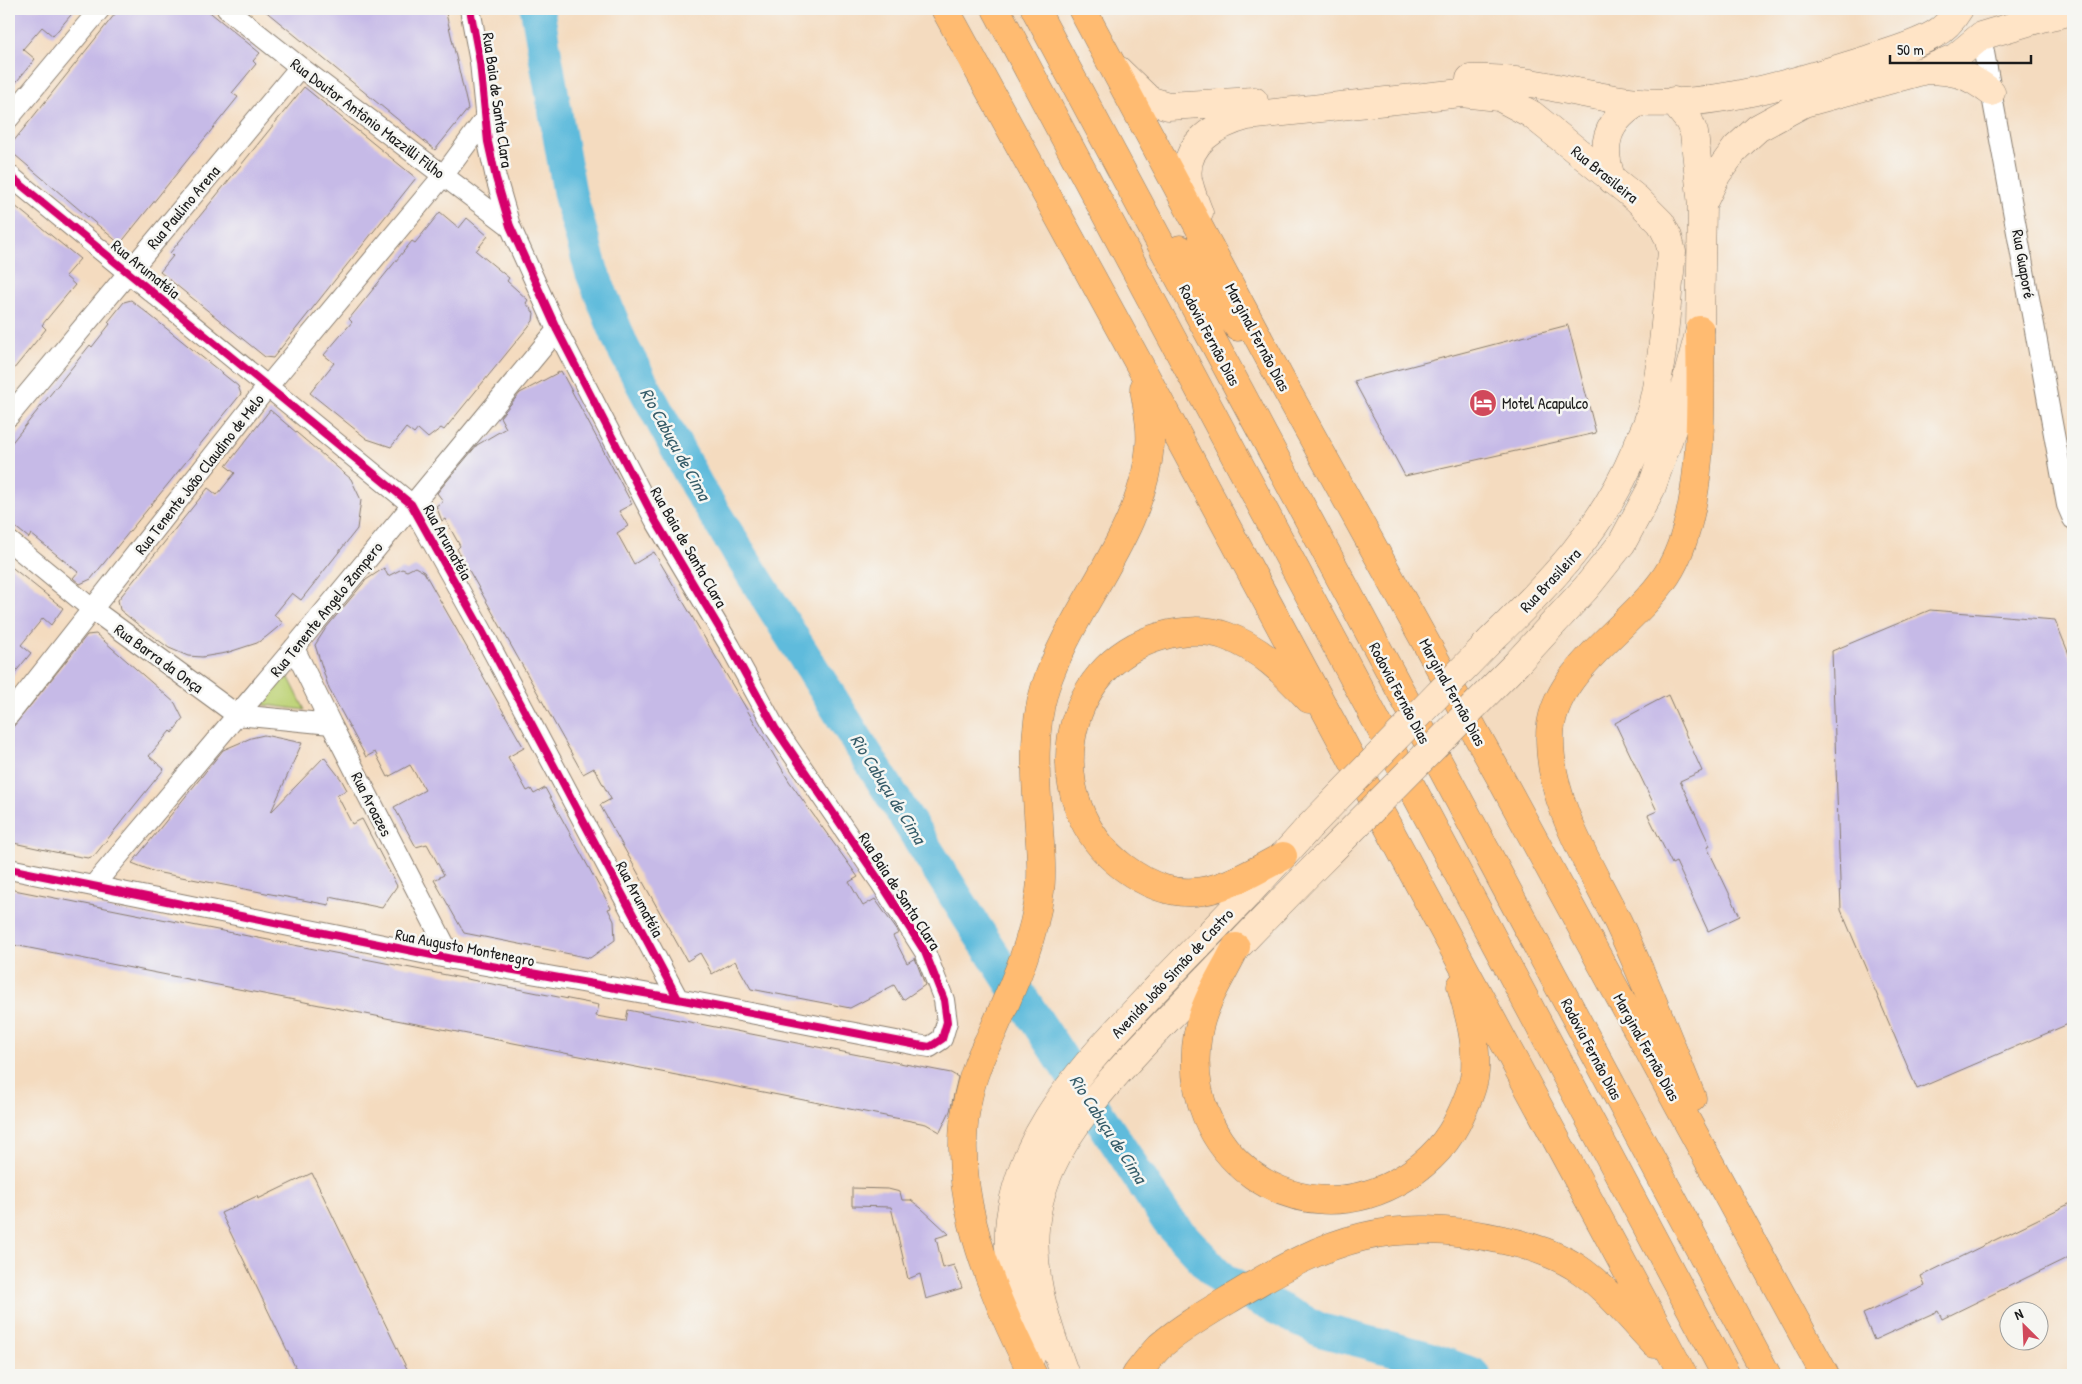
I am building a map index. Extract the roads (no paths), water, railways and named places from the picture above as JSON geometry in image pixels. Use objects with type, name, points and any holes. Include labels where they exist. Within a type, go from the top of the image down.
[{"type":"highway","points":[[946,9],[1683,1375]]},
{"type":"highway","name":"Rodovia Fernão Dias","points":[[996,9],[1726,1375]]},
{"type":"highway","name":"Rodovia Fernão Dias","points":[[1035,9],[1767,1375]]},
{"type":"highway","name":"Marginal Fernão Dias","points":[[1082,9],[1282,382],[1703,1150],[1824,1375]]},
{"type":"highway","points":[[1128,180],[1282,382]]},
{"type":"highway","points":[[1700,330],[1701,416],[1693,493],[1685,533],[1672,567],[1658,588],[1568,683],[1556,708],[1550,735],[1553,775],[1567,813],[1584,855],[1618,923],[1703,1124],[1703,1150]]},
{"type":"highway","points":[[1034,1375],[1006,1322],[978,1246],[966,1187],[962,1134],[964,1114],[978,1064],[1013,988],[1034,930],[1041,888],[1036,745],[1045,688],[1062,648],[1113,554],[1131,516],[1145,476],[1150,445],[1150,420],[1138,362]]},
{"type":"highway","points":[[1283,856],[1232,884],[1210,892],[1184,892],[1160,887],[1135,876],[1109,856],[1088,829],[1079,812],[1071,787],[1068,761],[1075,723],[1086,695],[1110,665],[1126,652],[1143,643],[1177,632],[1225,635],[1252,648],[1286,675],[1332,723]]},
{"type":"highway","points":[[1236,947],[1205,1008],[1198,1032],[1195,1062],[1200,1098],[1210,1127],[1226,1152],[1251,1175],[1276,1188],[1308,1198],[1332,1200],[1388,1188],[1418,1169],[1438,1151],[1454,1129],[1468,1099],[1475,1074],[1474,1031],[1446,934]]},
{"type":"highway","points":[[1136,1375],[1160,1347],[1206,1314],[1284,1266],[1338,1242],[1373,1233],[1404,1229],[1439,1229],[1478,1234],[1532,1246],[1582,1271],[1613,1299],[1683,1375]]},
{"type":"main road","points":[[1110,62],[1149,100],[1168,106],[1226,104],[1473,79],[1497,79],[1530,83],[1639,102],[1673,101],[1718,97],[1775,85],[1897,50],[1934,35],[1952,20],[1959,9]]},
{"type":"main road","name":"Rua Guaporé","points":[[1975,9],[1981,36]]},
{"type":"main road","name":"Rua Brasileira","points":[[1517,663],[1586,588],[1622,543],[1651,489],[1678,412],[1700,330],[1702,204],[1717,174],[1736,148],[1758,128],[1804,103],[1926,70],[1956,57],[1981,36],[2041,18],[2073,11]]},
{"type":"main road","points":[[1926,70],[1954,71],[1965,74],[1991,92]]},
{"type":"main road","name":"Rua Brasileira","points":[[1210,245],[1190,186],[1190,160],[1193,150],[1208,133],[1228,121],[1247,116],[1461,92],[1489,95],[1515,104],[1531,114],[1637,199],[1661,223],[1668,237],[1672,252],[1663,342],[1648,419],[1624,480],[1589,535],[1551,582],[1490,641]]},
{"type":"main road","points":[[1673,101],[1689,121],[1694,133],[1702,204]]},
{"type":"main road","points":[[1612,180],[1606,165],[1605,150],[1608,134],[1615,121],[1626,109],[1639,102]]},
{"type":"main road","name":"Avenida João Simão de Castro","points":[[1034,1375],[1016,1294],[1010,1248],[1010,1220],[1015,1193],[1026,1158],[1056,1105],[1105,1044],[1309,827],[1490,641]]},
{"type":"main road","name":"Avenida João Simão de Castro","points":[[1066,1375],[1043,1310],[1034,1247],[1039,1202],[1050,1170],[1075,1127],[1118,1071],[1236,947],[1517,663]]},
{"type":"street","points":[[9,118],[100,9]]},
{"type":"street","name":"Rua Doutor Antônio Mazzilli Filho","points":[[227,9],[300,67],[510,226]]},
{"type":"street","name":"Rua Baia de Santa Clara","points":[[470,9],[480,62],[485,119],[496,178],[510,226],[557,330],[655,520],[730,646],[775,728],[925,952],[941,988],[947,1022],[942,1039],[937,1044],[930,1047],[917,1046]]},
{"type":"street","name":"Rua Guaporé","points":[[1981,36],[2067,505],[2073,519]]},
{"type":"street","name":"Rua Paulino Arena","points":[[9,416],[300,67]]},
{"type":"street","name":"Rua Tenente João Claudino de Melo","points":[[9,715],[268,386],[444,176],[485,119]]},
{"type":"street","name":"Rua Arumatéia","points":[[9,175],[411,504],[481,628],[678,999]]},
{"type":"street","name":"Rua Tenente Angelo Zampero","points":[[93,886],[294,648],[411,504],[557,330]]},
{"type":"street","name":"Rua Barra da Onça","points":[[9,541],[92,609],[237,715]]},
{"type":"street","name":"Rua Aroazes","points":[[294,648],[452,959]]},
{"type":"street","points":[[237,715],[331,724]]},
{"type":"street","name":"Rua Augusto Montenegro","points":[[9,869],[452,959],[678,999],[917,1046]]},
{"type":"waterway","name":"Rio Cabuçu de Cima","points":[[537,9],[570,195],[592,272],[622,346],[697,486],[973,924],[1168,1221],[1224,1281],[1320,1330],[1428,1358],[1474,1375]]},
{"type":"place","name":"Motel Acapulco","points":[[1483,403]]}]
